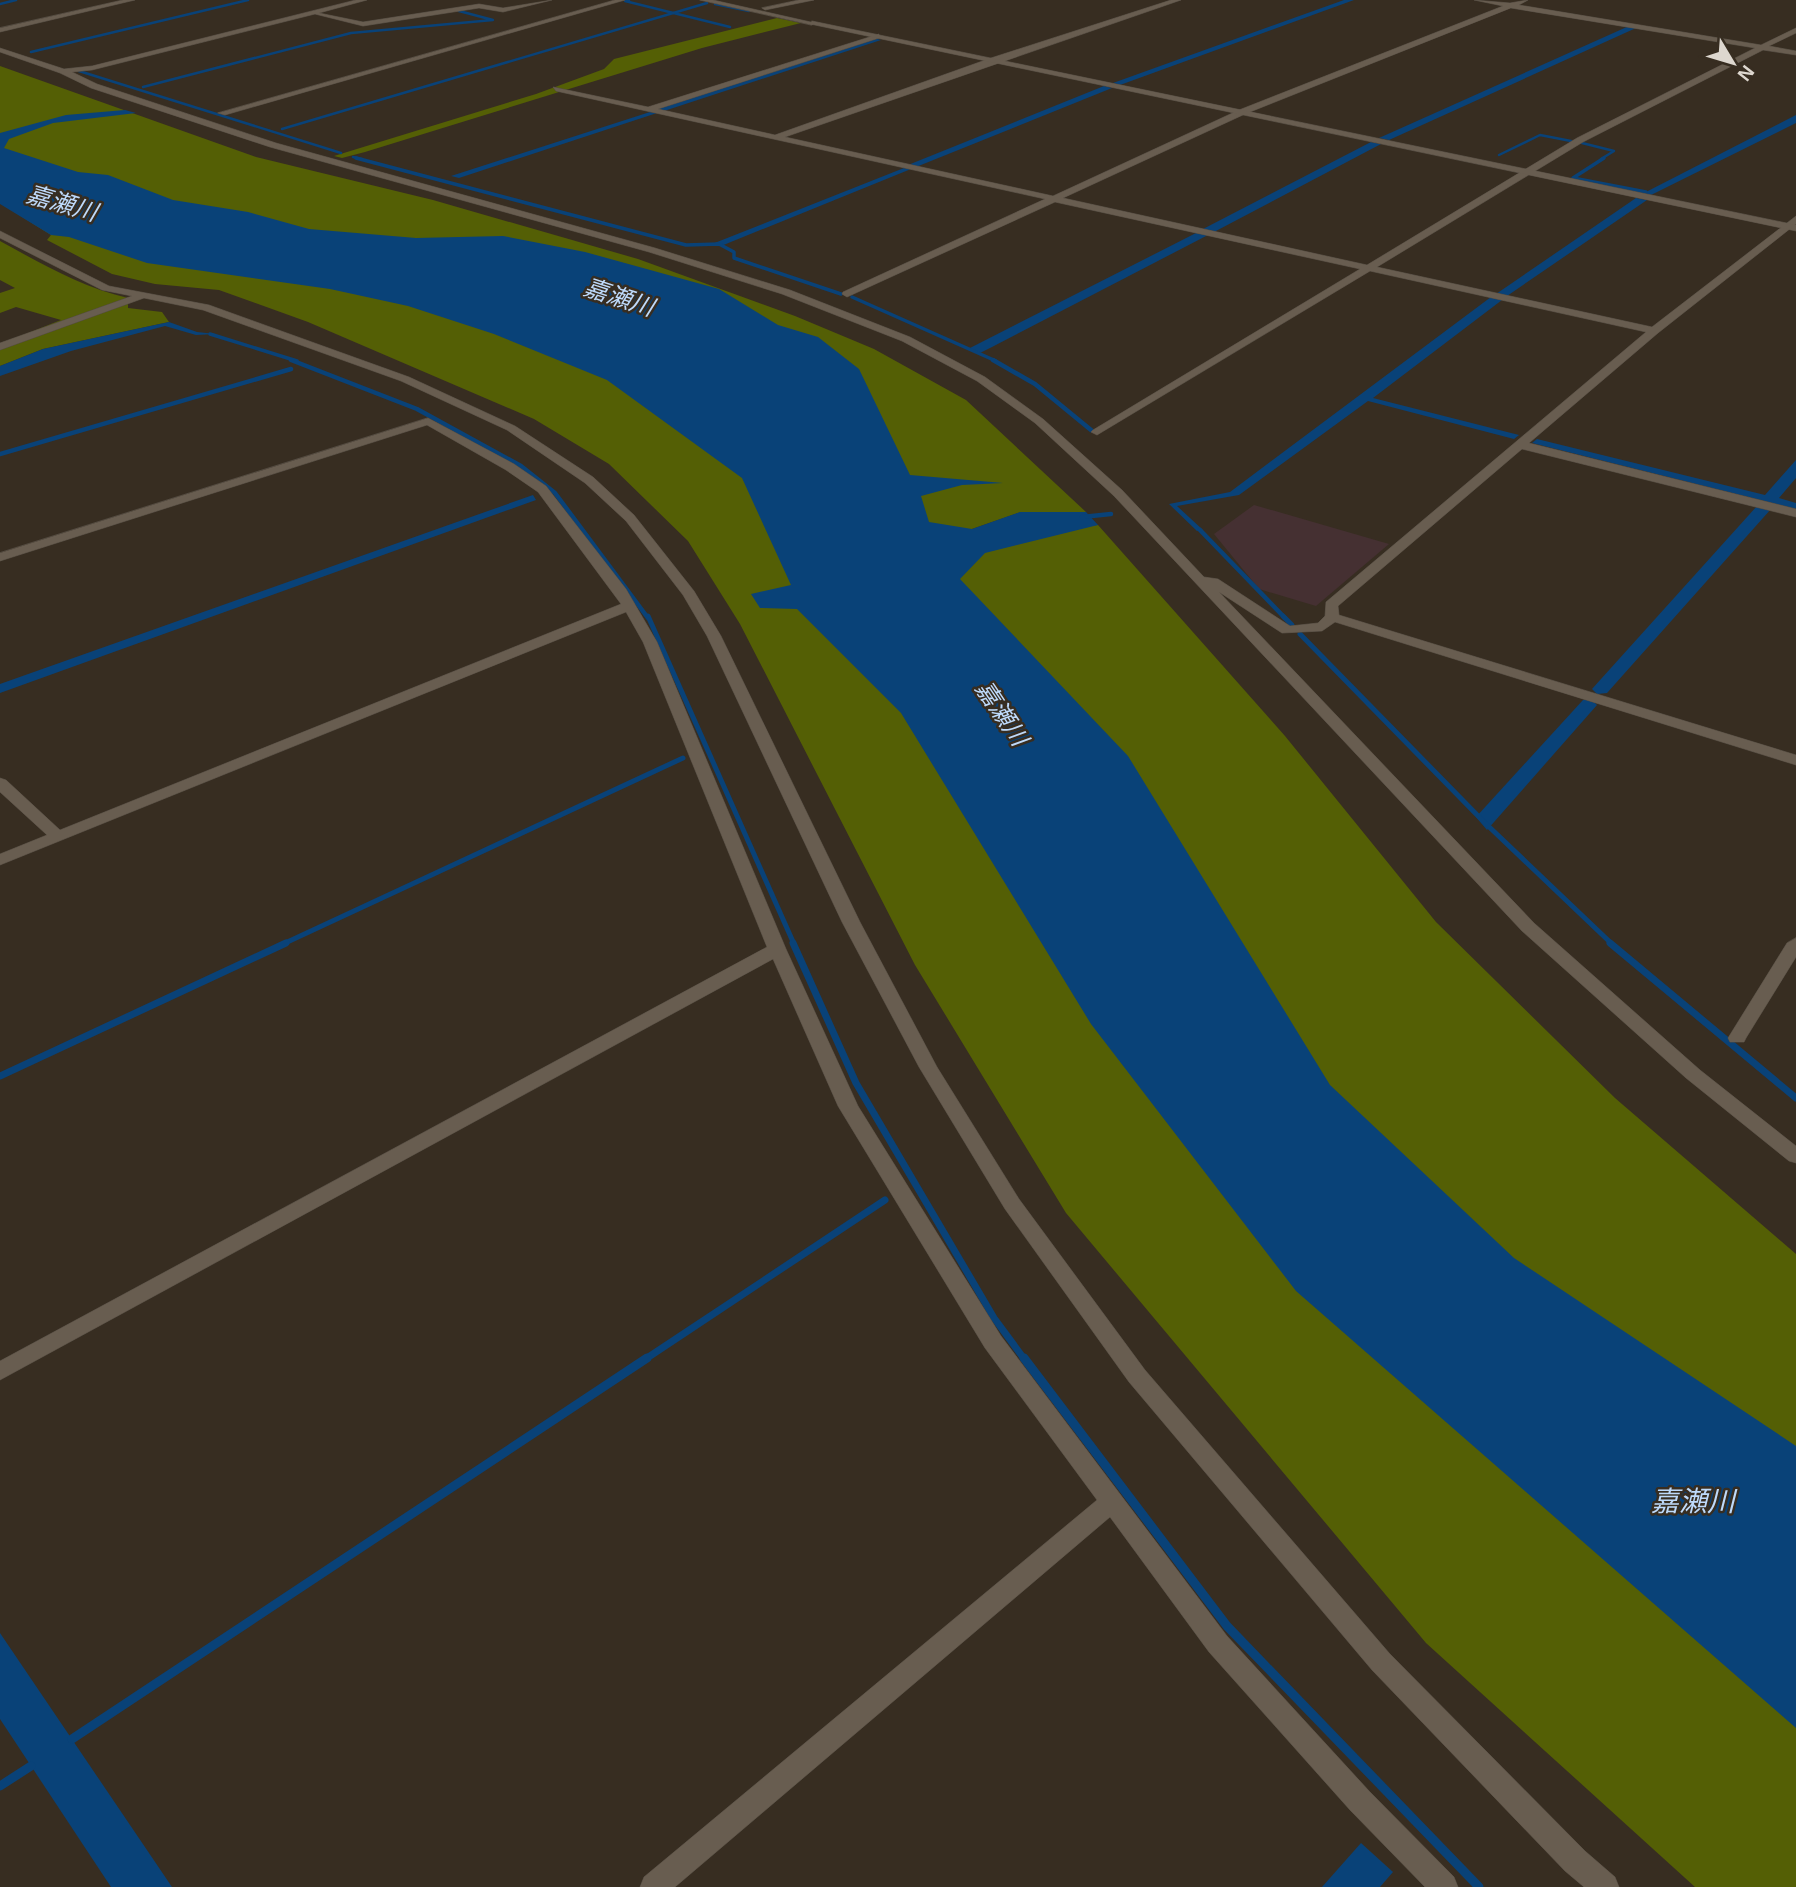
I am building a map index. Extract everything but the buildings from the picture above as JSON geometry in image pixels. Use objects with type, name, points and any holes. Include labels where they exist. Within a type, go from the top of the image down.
[{"type":"street","points":[[0,30],[132,0]]},
{"type":"street","points":[[63,71],[92,68],[364,0]]},
{"type":"street","points":[[311,13],[363,24],[479,6],[503,10],[549,0]]},
{"type":"street","points":[[222,113],[622,0]]},
{"type":"street","points":[[704,0],[1793,224]]},
{"type":"street","points":[[755,10],[811,0]]},
{"type":"street","points":[[777,138],[994,60],[1178,0]]},
{"type":"street","points":[[1477,0],[1796,53]]},
{"type":"street","points":[[847,293],[1242,112],[1525,0]]},
{"type":"street","points":[[1097,432],[1527,171],[1594,133],[1796,30]]},
{"type":"street","points":[[649,110],[876,36]]},
{"type":"street","points":[[0,50],[63,71],[94,86],[273,145],[747,279],[840,311],[906,339],[981,379],[1039,421],[1118,493],[1528,927],[1683,1066],[1796,1156]]},
{"type":"street","points":[[556,89],[1654,331]]},
{"type":"street","points":[[1198,580],[1213,582],[1287,630],[1322,627],[1332,617],[1331,605],[1654,331],[1793,224]]},
{"type":"street","points":[[0,234],[106,288],[205,307],[405,379],[464,405],[549,451],[589,480],[630,518],[681,583],[714,636],[857,934],[928,1067],[1012,1204],[1138,1376],[1381,1662],[1575,1861],[1605,1887]]},
{"type":"street","points":[[0,347],[142,296]]},
{"type":"street","points":[[0,558],[428,421],[510,467],[542,489],[621,592],[627,607],[650,642],[777,948],[848,1106],[993,1342],[1110,1503],[1218,1644],[1360,1801],[1444,1887]]},
{"type":"street","points":[[1522,445],[1796,513]]},
{"type":"street","points":[[0,860],[627,607]]},
{"type":"street","points":[[1332,617],[1796,760]]},
{"type":"street","points":[[0,783],[58,837]]},
{"type":"street","points":[[1737,1038],[1796,943]]},
{"type":"street","points":[[0,1371],[777,948]]},
{"type":"street","points":[[654,1887],[1110,1503]]},
{"type":"shaded area","points":[[1254,505],[1389,544],[1316,606],[1259,589],[1214,534]]},
{"type":"green space","points":[[777,18],[801,23],[702,48],[365,152],[342,158],[334,156],[536,94],[604,69],[614,59]]},
{"type":"green space","points":[[0,66],[256,157],[433,200],[638,259],[795,316],[874,349],[966,400],[1086,512],[1021,512],[972,529],[917,531],[896,481],[277,238],[0,155]]},
{"type":"green space","points":[[0,203],[648,324],[823,602],[1796,1682],[1796,1887],[1695,1887],[1426,1643],[1066,1213],[915,965],[740,624],[688,541],[609,464],[534,419],[308,322],[219,290],[155,284],[112,274],[47,240],[51,235]]},
{"type":"green space","points":[[0,241],[78,281],[128,298],[128,308],[162,312],[169,322],[43,349],[0,366],[0,344],[61,320],[16,307],[0,313],[0,293],[15,288],[0,280]]},
{"type":"green space","points":[[1098,525],[1285,736],[1436,922],[1615,1098],[1796,1254],[1796,1479],[1492,1268],[1301,1073],[937,570],[974,552],[1015,538],[1056,529]]},
{"type":"water","points":[[1344,0],[1354,0],[1120,85],[1113,83]]},
{"type":"water","points":[[1629,26],[1636,28],[1389,140],[1379,138]]},
{"type":"water","points":[[874,38],[881,40],[664,111],[657,109]]},
{"type":"water","points":[[1104,86],[1112,88],[916,167],[908,165]]},
{"type":"water","name":"嘉瀬川","points":[[125,110],[136,113],[53,123],[9,139],[4,148],[78,172],[108,175],[173,200],[248,212],[309,229],[416,238],[503,236],[585,252],[719,289],[778,325],[818,337],[859,369],[910,475],[1003,483],[962,485],[921,496],[929,522],[972,529],[1020,512],[1086,512],[1098,525],[985,553],[960,579],[1128,756],[1330,1085],[1514,1258],[1796,1446],[1796,1728],[1296,1291],[1091,1024],[901,713],[797,609],[760,608],[751,594],[791,585],[742,478],[607,380],[494,334],[408,306],[330,289],[147,263],[69,237],[51,235],[0,204],[0,133],[66,115]]},
{"type":"water","points":[[650,112],[657,113],[459,178],[451,176]]},
{"type":"water","points":[[1796,115],[1796,123],[1651,195],[1644,193]]},
{"type":"water","points":[[1371,142],[1381,144],[1214,232],[1203,229]]},
{"type":"water","points":[[904,168],[911,169],[721,246],[712,244]]},
{"type":"water","points":[[1636,198],[1647,200],[1507,296],[1496,294]]},
{"type":"water","points":[[1198,232],[1208,235],[978,354],[968,349]]},
{"type":"water","points":[[1491,297],[1502,300],[1373,398],[1519,435],[1514,439],[1368,401],[1239,495],[1177,506],[1203,530],[1197,531],[1169,504],[1230,492]]},
{"type":"water","points":[[169,322],[197,332],[216,334],[196,335],[165,326],[71,351],[0,376],[0,366],[43,349]]},
{"type":"water","points":[[1537,439],[1765,495],[1796,460],[1796,478],[1779,498],[1796,503],[1796,509],[1532,443]]},
{"type":"water","points":[[533,495],[536,500],[0,693],[0,684]]},
{"type":"water","points":[[1757,506],[1771,509],[1607,693],[1597,694],[1592,689]]},
{"type":"water","points":[[1583,700],[1592,700],[1597,705],[1487,830],[1476,817]]},
{"type":"water","points":[[0,1633],[172,1887],[111,1887],[0,1719]]},
{"type":"water","points":[[1361,1843],[1393,1872],[1380,1887],[1322,1887]]},
{"type":"waterway","points":[[0,4],[16,0]]},
{"type":"waterway","points":[[31,52],[248,0]]},
{"type":"waterway","points":[[629,0],[625,1],[673,13]]},
{"type":"waterway","points":[[673,13],[707,3]]},
{"type":"waterway","points":[[715,4],[749,11]]},
{"type":"waterway","points":[[143,87],[351,33],[493,20],[459,11]]},
{"type":"waterway","points":[[282,129],[673,13]]},
{"type":"waterway","points":[[673,13],[730,27]]},
{"type":"waterway","points":[[79,71],[341,153]]},
{"type":"waterway","points":[[1499,155],[1540,135],[1571,141]]},
{"type":"waterway","points":[[1582,143],[1614,151],[1601,159]]},
{"type":"waterway","points":[[353,157],[362,159]]},
{"type":"waterway","points":[[356,158],[686,245],[719,244],[734,252],[734,258],[841,294]]},
{"type":"waterway","points":[[1604,158],[1573,178],[1646,192]]},
{"type":"waterway","points":[[852,297],[996,361]]},
{"type":"waterway","points":[[210,334],[297,361]]},
{"type":"waterway","points":[[291,360],[417,409],[521,466],[555,493],[648,618]]},
{"type":"waterway","points":[[993,360],[1035,384],[1091,430]]},
{"type":"waterway","points":[[0,454],[291,369]]},
{"type":"waterway","points":[[1082,517],[1111,514]]},
{"type":"waterway","points":[[1200,530],[1285,618]]},
{"type":"waterway","points":[[648,616],[794,944]]},
{"type":"waterway","points":[[1285,618],[1292,625]]},
{"type":"waterway","points":[[1300,634],[1484,822],[1612,944]]},
{"type":"waterway","points":[[283,944],[683,758]]},
{"type":"waterway","points":[[0,1076],[286,943]]},
{"type":"waterway","points":[[793,943],[856,1083],[994,1318],[1025,1360]]},
{"type":"waterway","points":[[1610,943],[1796,1098]]},
{"type":"waterway","points":[[644,1360],[885,1200]]},
{"type":"waterway","points":[[72,1739],[647,1358]]},
{"type":"waterway","points":[[1024,1358],[1227,1626],[1479,1887]]},
{"type":"waterway","points":[[0,1786],[31,1766]]}]
